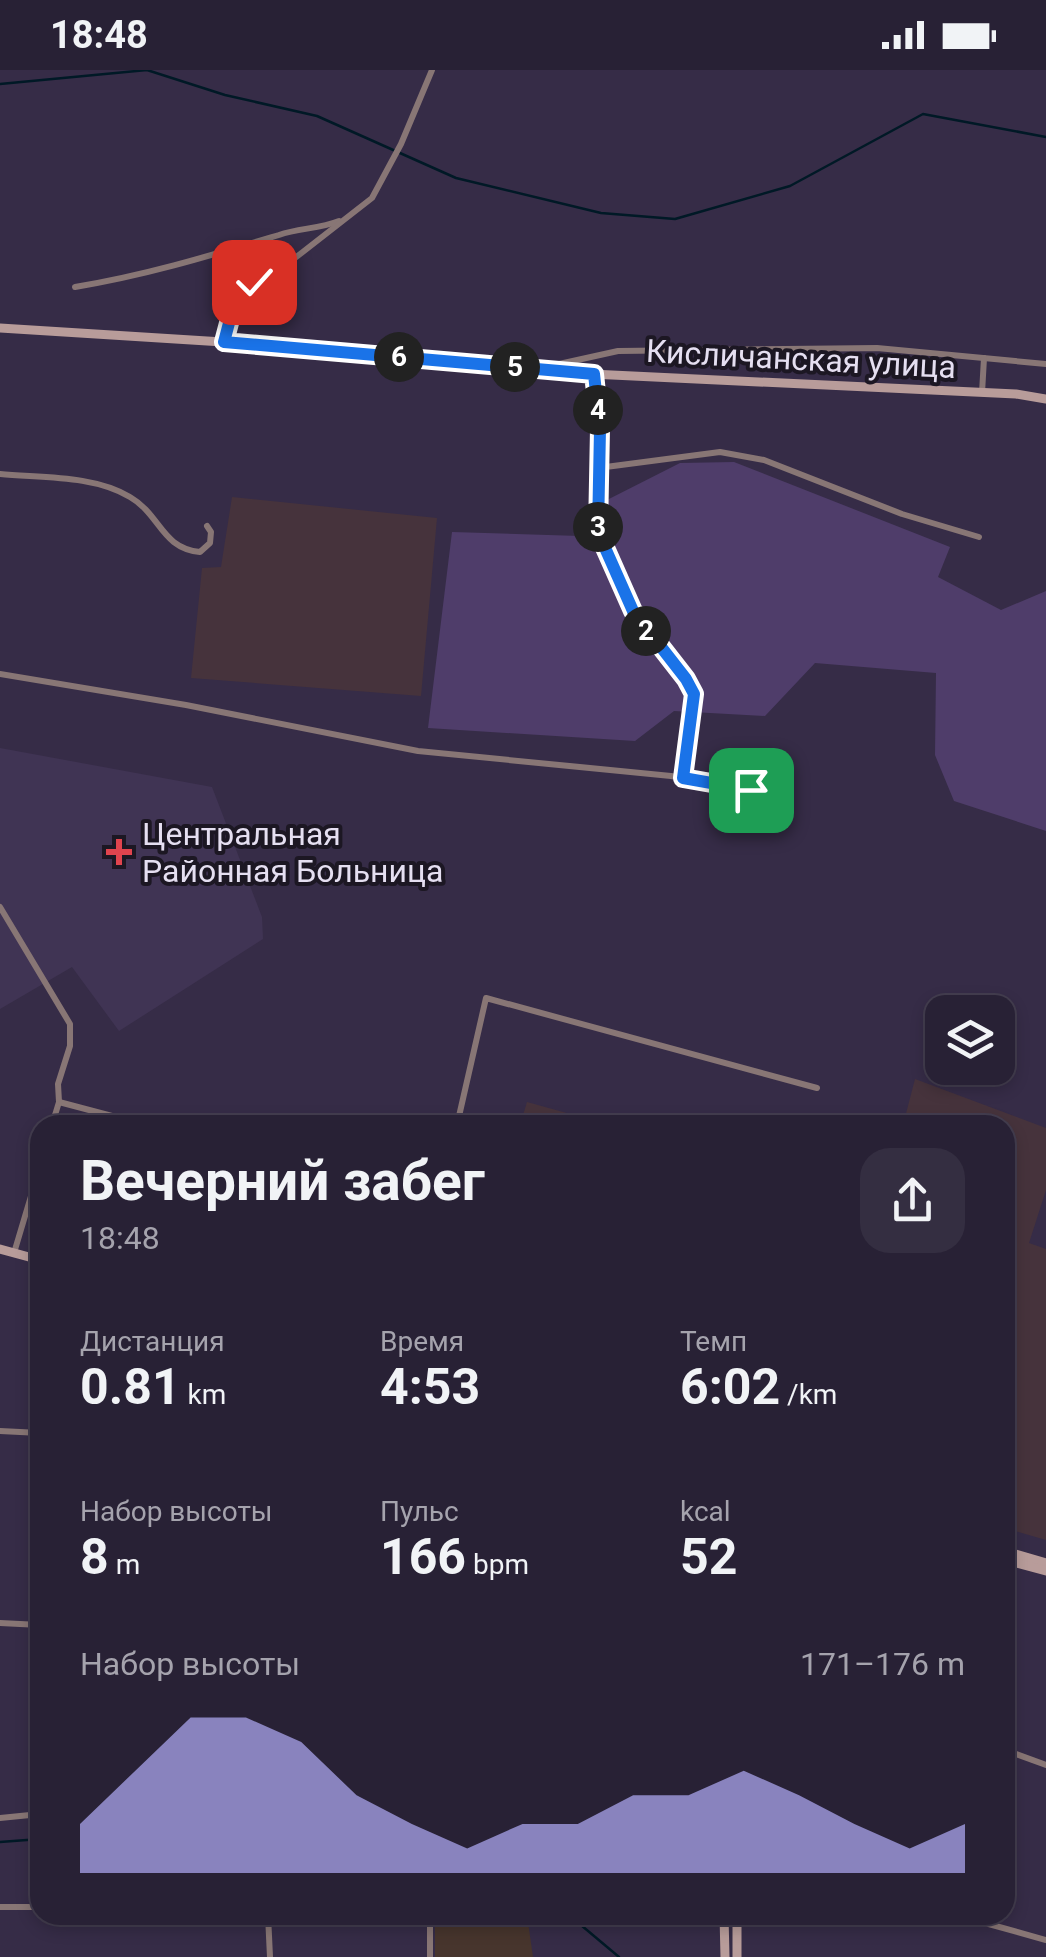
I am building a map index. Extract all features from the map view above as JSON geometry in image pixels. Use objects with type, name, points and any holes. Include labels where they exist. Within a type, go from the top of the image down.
[{"type":"street","points":[[224,342],[234,304],[254,282],[295,258],[372,198],[401,144],[432,70]]},
{"type":"street","points":[[75,287],[144,276],[284,232],[318,229],[346,219]]},
{"type":"street","name":"Кисличанская улица","points":[[0,328],[224,342],[594,374],[1046,399]]},
{"type":"street","points":[[535,369],[618,351],[877,348],[1046,364]]},
{"type":"street","points":[[982,393],[984,358]]},
{"type":"street","points":[[594,374],[600,429],[598,532],[633,611],[694,694],[683,778]]},
{"type":"street","points":[[598,468],[720,452],[750,458],[979,538]]},
{"type":"street","points":[[0,474],[92,484],[128,495],[150,511],[172,544],[185,551],[200,552],[210,543],[207,526]]},
{"type":"street","points":[[0,674],[186,705],[418,752],[683,778],[751,790]]},
{"type":"street","points":[[0,906],[70,1024],[70,1046],[58,1084],[55,1115]]},
{"type":"street","points":[[459,1115],[486,998],[817,1088]]},
{"type":"street","points":[[59,1102],[108,1115]]},
{"type":"street","points":[[14,1252],[30,1199]]},
{"type":"street","points":[[0,1252],[14,1252],[30,1259]]},
{"type":"street","points":[[0,1252],[30,1260]]},
{"type":"street","points":[[0,1431],[30,1433]]},
{"type":"street","points":[[1015,1554],[1046,1563]]},
{"type":"street","points":[[1015,1563],[1046,1572]]},
{"type":"street","points":[[0,1623],[30,1624]]},
{"type":"street","points":[[1015,1754],[1046,1765]]},
{"type":"street","points":[[0,1818],[30,1815]]},
{"type":"street","points":[[0,1907],[30,1907]]},
{"type":"street","points":[[268,1925],[270,1957]]},
{"type":"street","points":[[430,1925],[430,1957]]},
{"type":"street","points":[[724,1925],[725,1957]]},
{"type":"street","points":[[737,1925],[737,1957]]},
{"type":"street","points":[[992,1925],[1046,1940]]},
{"type":"shaded area","points":[[734,462],[950,547],[938,577],[1001,610],[1046,591],[1046,831],[954,801],[935,755],[936,673],[815,663],[765,716],[674,711],[635,741],[428,728],[452,532],[580,536],[603,502],[680,463]]},
{"type":"shaded area","points":[[232,497],[437,518],[421,696],[191,678],[202,568],[221,567]]},
{"type":"shaded area","name":"Центральная Районная Больница","points":[[0,748],[212,787],[262,917],[263,939],[119,1031],[72,967],[0,1009]]},
{"type":"shaded area","points":[[915,1079],[1011,1115],[906,1115]]},
{"type":"shaded area","points":[[527,1102],[574,1115],[523,1115]]},
{"type":"shaded area","points":[[1015,1116],[1046,1128],[1046,1190],[1029,1243],[1046,1249],[1046,1540],[1015,1531]]},
{"type":"shaded area","points":[[435,1925],[528,1925],[533,1957],[435,1957]]},
{"type":"waterway","points":[[0,84],[147,70],[225,95],[317,116],[456,178],[601,213],[675,219],[790,186],[923,114],[1046,137]]},
{"type":"waterway","points":[[0,1842],[30,1840]]},
{"type":"waterway","points":[[581,1925],[619,1957]]},
{"type":"place","name":"Центральная Районная Больница","points":[[119,852]]},
{"type":"route","points":[[254,282],[234,304],[224,342],[594,374],[600,429],[598,532],[633,611],[694,694],[683,778],[751,790]]}]
